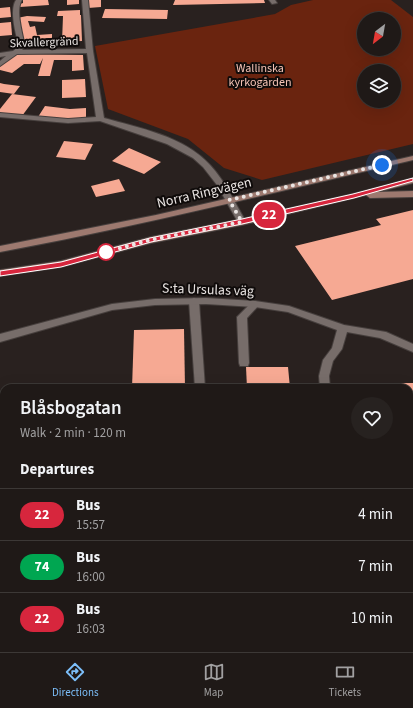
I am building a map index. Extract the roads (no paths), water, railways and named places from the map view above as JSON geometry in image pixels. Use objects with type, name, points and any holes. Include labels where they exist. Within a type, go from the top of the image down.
[{"type":"main road","name":"Norra Ringvägen","points":[[0,249],[46,241],[413,158]]},
{"type":"main road","points":[[0,273],[61,264],[150,240],[242,222],[354,196],[413,180]]},
{"type":"main road","points":[[354,196],[413,194]]},
{"type":"street","points":[[0,64],[22,47],[17,25],[16,4],[19,0]]},
{"type":"street","points":[[85,0],[90,51],[100,119]]},
{"type":"street","name":"Skvallergränd","points":[[0,55],[17,52],[90,51]]},
{"type":"street","points":[[0,115],[68,121],[100,119],[173,143],[206,165],[218,180],[242,222]]},
{"type":"street","points":[[194,301],[200,384]]},
{"type":"street","name":"S:ta Ursulas väg","points":[[0,338],[112,307],[155,302],[194,301],[255,304],[289,309],[343,328],[382,334],[413,348]]},
{"type":"street","points":[[244,363],[242,317],[255,304]]},
{"type":"street","points":[[325,384],[324,376],[328,360],[337,349],[343,328]]},
{"type":"park label","name":"Wallinska kyrkogården","points":[[260,75]]}]
